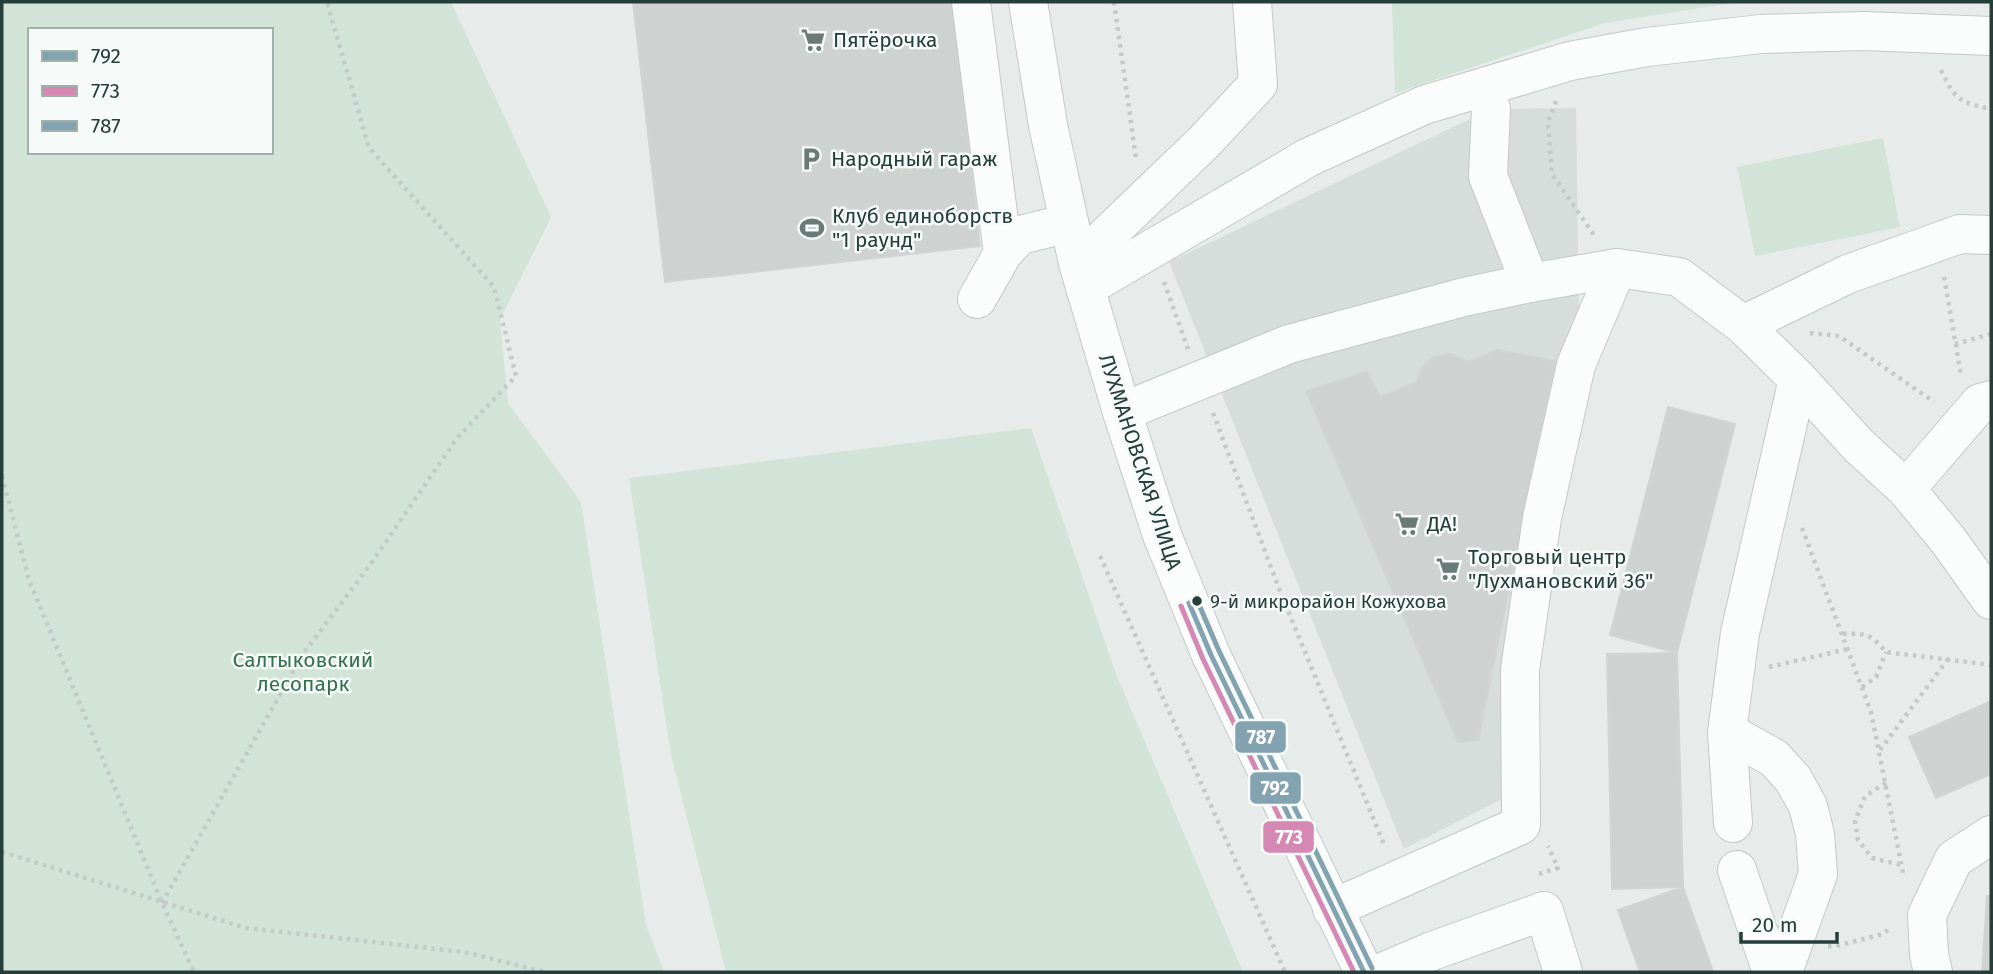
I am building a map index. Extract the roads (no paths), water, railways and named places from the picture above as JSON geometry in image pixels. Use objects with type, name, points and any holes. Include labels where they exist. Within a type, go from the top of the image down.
[{"type":"street","points":[[971,2],[1003,253]]},
{"type":"street","name":"ЛУХМАНОВСКАЯ УЛИЦА","points":[[1028,2],[1048,125],[1082,276],[1162,535],[1206,645],[1364,972]]},
{"type":"street","points":[[1082,276],[1142,203],[1258,84],[1252,2]]},
{"type":"street","points":[[1082,276],[1152,248],[1309,158],[1424,105],[1570,61],[1647,47],[1762,34],[1863,31],[1991,36]]},
{"type":"street","points":[[1484,87],[1491,109],[1488,176],[1530,283]]},
{"type":"street","points":[[977,299],[1003,253],[1020,235],[1069,223]]},
{"type":"street","points":[[1743,326],[1847,274],[1960,234],[1991,235]]},
{"type":"street","points":[[1332,909],[1521,825],[1520,670],[1542,517],[1576,365],[1617,268]]},
{"type":"street","points":[[1122,412],[1289,344],[1464,298],[1617,268],[1679,277],[1743,326],[1798,379],[1859,446],[1906,489],[1948,540],[1991,600]]},
{"type":"street","points":[[1733,823],[1727,732],[1740,633],[1798,379]]},
{"type":"street","points":[[1906,489],[1977,411]]},
{"type":"street","points":[[1727,732],[1774,758],[1787,772],[1808,806],[1815,834],[1818,874],[1783,972]]},
{"type":"street","points":[[1933,972],[1929,955],[1927,915],[1954,859],[1991,835]]},
{"type":"street","points":[[1737,870],[1772,972]]},
{"type":"street","points":[[1383,972],[1432,951],[1544,911],[1563,972]]},
{"type":"place","name":"Пятёрочка","points":[[813,40]]},
{"type":"place","name":"Народный гараж","points":[[811,159]]},
{"type":"place","name":"Клуб единоборств \"1 раунд\"","points":[[812,228]]},
{"type":"place","name":"ДА!","points":[[1407,524]]},
{"type":"place","name":"Торговый центр \"Лухмановский 36\"","points":[[1448,569]]},
{"type":"place","name":"9-й микрорайон Кожухова","points":[[1197,601]]},
{"type":"park label","name":"Салтыковский лесопарк","points":[[303,672]]}]
